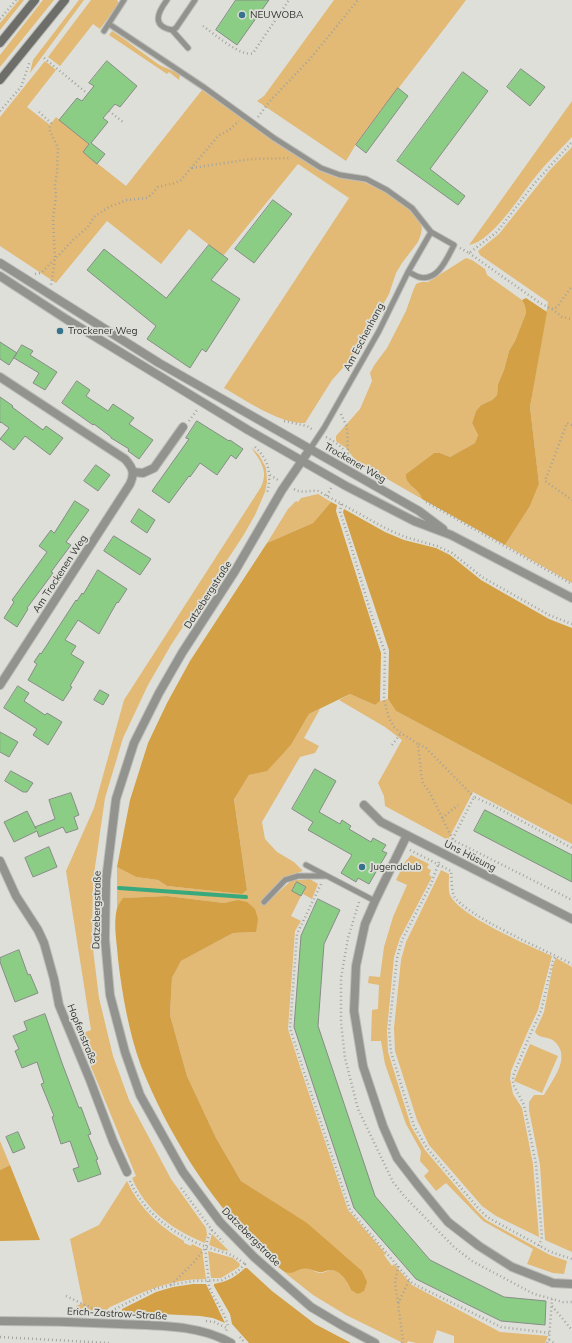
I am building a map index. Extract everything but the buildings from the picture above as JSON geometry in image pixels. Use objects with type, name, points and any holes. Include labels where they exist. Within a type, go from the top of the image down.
[{"type":"main road","points":[[0,42],[35,0]]},
{"type":"main road","points":[[0,80],[65,0]]},
{"type":"street","name":"Trockener Weg","points":[[0,263],[159,363],[419,511],[451,535]]},
{"type":"street","name":"Trockener Weg","points":[[0,276],[248,430],[346,486],[414,521],[451,535],[572,598]]},
{"type":"street","points":[[0,377],[125,459],[133,472],[143,472],[154,468],[183,427]]},
{"type":"street","name":"Datzebergstraße","points":[[310,449],[286,485],[235,571],[158,693],[134,743],[116,799],[106,880],[105,939],[110,995],[125,1052],[140,1095],[183,1172],[220,1222],[254,1257],[311,1307],[375,1343]]},
{"type":"street","name":"Am Trockenen Weg","points":[[0,685],[130,484],[133,472]]},
{"type":"street","name":"Uns Hüsung","points":[[364,805],[381,822],[572,919]]},
{"type":"street","points":[[407,835],[375,901],[362,936],[356,966],[354,1011],[363,1066],[383,1126],[397,1158],[448,1222],[479,1246],[512,1267],[553,1283],[572,1284]]},
{"type":"street","name":"Hopfenstraße","points":[[0,861],[16,896],[38,930],[44,943],[54,978],[59,1005],[113,1141],[127,1172]]},
{"type":"street","name":"Erich-Zastrow-Straße","points":[[0,1321],[69,1322],[172,1327],[199,1331],[218,1336],[231,1343]]},
{"type":"lane","points":[[104,31],[110,24],[124,0]]},
{"type":"lane","points":[[167,0],[161,9],[158,18],[159,23],[163,27],[172,30],[188,48]]},
{"type":"lane","points":[[172,30],[176,28],[195,0]]},
{"type":"lane","points":[[110,24],[245,116],[274,138],[304,157],[328,171],[366,179],[375,183],[412,208],[430,232],[454,245],[446,262],[438,271],[430,276],[423,277],[408,272]]},
{"type":"lane","name":"Am Eschenhang","points":[[310,449],[337,406],[379,331],[408,272],[430,232]]},
{"type":"lane","points":[[306,865],[375,901]]},
{"type":"lane","points":[[264,902],[285,880],[298,876],[327,876]]},
{"type":"path","points":[[0,19],[16,0]]},
{"type":"path","points":[[203,26],[236,49],[250,54],[253,53],[289,0]]},
{"type":"path","points":[[254,123],[270,101],[310,59],[358,0]]},
{"type":"path","points":[[44,58],[88,94]]},
{"type":"path","points":[[0,111],[21,87]]},
{"type":"path","points":[[109,111],[124,123]]},
{"type":"path","points":[[39,112],[51,123],[49,129],[58,148],[55,185],[56,196],[53,219],[55,259],[51,287]]},
{"type":"path","points":[[33,275],[41,272],[88,227],[94,217],[109,207],[128,200],[147,198],[158,187],[181,180],[218,136],[245,116]]},
{"type":"path","points":[[469,253],[496,232],[539,178],[572,142]]},
{"type":"path","points":[[192,168],[251,159],[304,157]]},
{"type":"path","points":[[454,245],[469,253],[562,317],[572,319]]},
{"type":"path","points":[[552,309],[557,307],[572,286]]},
{"type":"path","points":[[337,406],[347,427],[349,458],[355,462]]},
{"type":"path","points":[[183,427],[192,419],[198,408]]},
{"type":"path","points":[[572,425],[567,423],[545,481],[572,500]]},
{"type":"path","points":[[265,498],[270,484],[270,475],[299,492],[312,490],[318,491],[386,529],[405,537],[437,546],[452,553],[482,577],[549,615],[572,624]]},
{"type":"path","points":[[422,500],[572,584]]},
{"type":"path","points":[[341,504],[340,512],[372,617],[385,652],[384,700],[389,718],[394,727],[426,748],[474,797],[492,805],[572,848]]},
{"type":"path","points":[[392,745],[401,733]]},
{"type":"path","points":[[418,744],[420,773],[423,784],[429,791],[453,840],[572,900]]},
{"type":"path","points":[[474,797],[453,840],[438,864],[431,884],[402,940],[397,958],[389,1030],[391,1052],[414,1126],[427,1148],[478,1208],[487,1217],[539,1246],[572,1259]]},
{"type":"path","points":[[442,818],[458,805]]},
{"type":"path","points":[[402,846],[451,871],[453,895],[458,901],[484,920],[572,964]]},
{"type":"path","points":[[327,876],[319,887],[297,934],[290,1028],[350,1210],[412,1283],[501,1327],[550,1333]]},
{"type":"path","points":[[362,894],[348,938],[341,978],[341,1022],[346,1058],[358,1109],[393,1182],[405,1197],[454,1247],[472,1262],[534,1294],[572,1302]]},
{"type":"path","points":[[539,1246],[542,1237],[536,1164],[524,1105],[513,1084],[513,1076],[541,1011],[553,961],[556,956]]},
{"type":"path","points":[[127,1172],[133,1187],[143,1204],[166,1227],[185,1238],[206,1247],[230,1254],[245,1264]]},
{"type":"path","points":[[178,1184],[212,1230],[228,1247]]},
{"type":"path","points":[[212,1230],[205,1251],[209,1285],[228,1323],[227,1328],[231,1330]]},
{"type":"path","points":[[171,1285],[191,1266],[206,1247]]},
{"type":"path","points":[[234,1253],[251,1269]]},
{"type":"path","points":[[111,1311],[155,1289],[193,1282],[222,1280],[237,1272],[245,1264]]},
{"type":"path","points":[[398,1266],[395,1283],[403,1340],[402,1343]]},
{"type":"path","points":[[398,1305],[409,1280]]},
{"type":"path","points":[[66,1296],[104,1314]]},
{"type":"path","points":[[547,1343],[550,1333],[552,1299]]},
{"type":"path","points":[[552,1305],[572,1330]]},
{"type":"path","points":[[238,1336],[244,1343]]},
{"type":"path","points":[[0,1338],[109,1343]]},
{"type":"path","points":[[549,1340],[554,1343]]},
{"type":"shaded area","points":[[19,0],[24,0],[0,30],[0,23]]},
{"type":"shaded area","points":[[43,0],[54,0],[0,67],[0,55]]},
{"type":"shaded area","points":[[79,0],[84,0],[30,73],[33,60]]},
{"type":"shaded area","points":[[91,0],[117,0],[119,3],[100,29],[93,24],[60,66],[48,57]]},
{"type":"shaded area","points":[[334,0],[466,0],[356,145],[346,161],[257,101],[264,96]]},
{"type":"shaded area","points":[[112,31],[158,64],[180,75],[179,80],[169,72],[167,74],[109,35]]},
{"type":"shaded area","points":[[45,61],[56,70],[27,107],[50,125],[56,117],[89,144],[83,152],[126,186],[202,90],[318,170],[341,178],[364,182],[385,192],[409,209],[420,223],[422,228],[418,242],[396,273],[389,294],[377,315],[350,360],[332,380],[305,423],[296,423],[275,416],[224,388],[349,198],[298,164],[223,256],[189,229],[161,264],[107,221],[56,283],[0,246],[0,117]]},
{"type":"shaded area","points":[[572,101],[572,137],[540,171],[497,226],[478,242],[469,245]]},
{"type":"shaded area","points":[[572,147],[572,583],[505,545],[530,506],[539,484],[530,407],[548,302],[480,255],[478,251],[499,234],[550,170]]},
{"type":"shaded area","points":[[466,258],[472,260],[485,269],[487,275],[522,300],[526,313],[515,341],[509,351],[504,370],[498,384],[497,395],[492,400],[481,405],[476,411],[472,423],[478,435],[475,443],[450,457],[440,453],[434,453],[406,474],[409,483],[419,493],[422,499],[356,461],[346,448],[336,441],[336,436],[360,409],[372,381],[370,373],[387,348],[406,311],[416,284],[428,282]]},
{"type":"shaded area","points":[[526,298],[547,312],[530,407],[539,484],[530,506],[505,545],[422,499],[419,493],[408,482],[406,474],[434,453],[440,453],[450,457],[475,443],[478,435],[472,423],[476,411],[481,405],[492,400],[497,395],[498,384],[504,370],[509,351],[515,341],[526,313],[522,300]]},
{"type":"shaded area","points":[[251,447],[259,455],[266,468],[267,482],[265,492],[255,515],[243,536],[171,645],[148,685],[123,738],[105,798],[93,881],[92,941],[99,998],[113,1056],[129,1100],[171,1179],[206,1228],[207,1235],[205,1243],[182,1232],[162,1218],[153,1210],[138,1190],[132,1178],[136,1176],[78,1035],[91,1030],[66,871],[94,808],[124,700],[261,487],[264,471],[260,461]]},
{"type":"shaded area","points":[[318,494],[331,502],[313,523],[267,543],[288,509],[296,501],[298,502],[301,498]]},
{"type":"shaded area","points":[[331,502],[337,505],[336,511],[381,653],[380,701],[375,705],[350,694],[309,714],[291,745],[267,771],[249,775],[234,799],[247,890],[242,894],[167,886],[158,880],[136,877],[117,867],[130,800],[148,743],[167,703],[190,661],[267,543],[313,523]]},
{"type":"shaded area","points":[[344,509],[385,532],[404,540],[436,548],[450,555],[481,580],[549,619],[572,628],[572,805],[396,711],[388,699],[389,650],[343,512]]},
{"type":"shaded area","points":[[350,694],[375,705],[380,701],[388,699],[396,711],[572,805],[572,844],[473,792],[448,840],[385,806],[384,796],[378,783],[402,740],[385,727],[339,700]]},
{"type":"shaded area","points":[[320,709],[304,738],[319,746],[315,753],[300,757],[262,822],[265,839],[277,852],[294,862],[303,871],[285,879],[275,887],[262,902],[264,905],[292,880],[310,879],[318,884],[312,899],[303,894],[306,887],[297,882],[292,890],[301,896],[291,916],[301,921],[295,931],[288,1029],[348,1210],[386,1254],[384,1255],[392,1266],[394,1264],[412,1285],[500,1332],[548,1336],[545,1343],[454,1343],[454,1336],[437,1330],[433,1343],[416,1343],[408,1341],[407,1343],[403,1343],[346,1315],[313,1295],[284,1272],[289,1273],[299,1269],[305,1269],[320,1273],[334,1270],[343,1277],[351,1290],[364,1291],[278,1205],[241,1181],[216,1138],[187,1076],[170,1015],[172,978],[181,961],[233,933],[256,932],[237,900],[224,903],[167,896],[124,898],[117,907],[117,867],[136,877],[158,880],[167,886],[242,894],[247,890],[234,798],[249,775],[267,770],[291,745],[309,714]]},
{"type":"shaded area","points":[[411,855],[429,864],[427,868],[431,870],[429,875],[432,877],[400,938],[394,957],[387,1030],[388,1052],[411,1126],[425,1150],[486,1220],[550,1255],[567,1261],[564,1274],[553,1273],[527,1264],[533,1249],[483,1221],[446,1183],[436,1191],[424,1176],[429,1171],[420,1161],[421,1151],[406,1124],[385,1064],[381,1041],[371,1041],[372,1010],[378,1009],[379,985],[368,983],[369,976],[380,977],[384,947],[393,917],[407,885],[396,880],[405,862]]},
{"type":"shaded area","points":[[441,870],[449,874],[450,895],[456,903],[467,912],[496,930],[552,956],[538,1010],[511,1071],[510,1079],[513,1094],[522,1108],[533,1164],[539,1237],[496,1216],[482,1206],[429,1145],[417,1120],[395,1051],[394,1028],[401,960],[406,942]]},
{"type":"shaded area","points":[[167,896],[224,903],[237,900],[247,902],[255,909],[258,919],[256,932],[233,933],[181,961],[172,978],[170,1015],[187,1076],[216,1138],[241,1181],[307,1223],[362,1271],[367,1282],[364,1291],[358,1294],[351,1290],[338,1272],[330,1270],[317,1272],[305,1269],[287,1273],[279,1268],[258,1248],[222,1207],[190,1163],[152,1091],[141,1066],[126,1013],[118,959],[115,920],[117,908],[123,898]]},
{"type":"shaded area","points":[[556,958],[572,967],[572,1252],[545,1240],[540,1165],[529,1110],[529,1102],[534,1095],[544,1095],[556,1075],[561,1061],[559,1047],[554,1041],[549,1038],[539,1036],[535,1032],[544,1012],[553,965]]},
{"type":"shaded area","points":[[530,1044],[558,1056],[542,1093],[514,1081]]},
{"type":"shaded area","points":[[0,1141],[10,1165],[0,1170]]},
{"type":"shaded area","points":[[10,1165],[40,1240],[0,1241],[0,1170]]},
{"type":"shaded area","points":[[127,1181],[138,1200],[151,1216],[166,1229],[184,1241],[184,1243],[191,1246],[192,1244],[202,1249],[206,1279],[180,1281],[156,1287],[110,1307],[105,1311],[78,1310],[76,1306],[83,1303],[70,1239],[99,1225]]},
{"type":"shaded area","points":[[212,1234],[229,1251],[209,1245]]},
{"type":"shaded area","points":[[208,1251],[233,1258],[240,1264],[239,1267],[221,1278],[211,1278]]},
{"type":"shaded area","points":[[247,1268],[272,1291],[315,1324],[351,1343],[249,1343],[232,1324],[230,1314],[214,1286],[214,1284],[227,1280]]},
{"type":"shaded area","points":[[206,1284],[225,1323],[213,1318],[200,1316],[122,1312],[122,1309],[156,1292],[173,1287]]},
{"type":"waterway","points":[[119,888],[246,897]]},
{"type":"place","name":"NEUWOBA","points":[[242,15]]},
{"type":"place","name":"Trockener Weg","points":[[60,331]]},
{"type":"place","name":"Jugendclub","points":[[362,867]]}]
